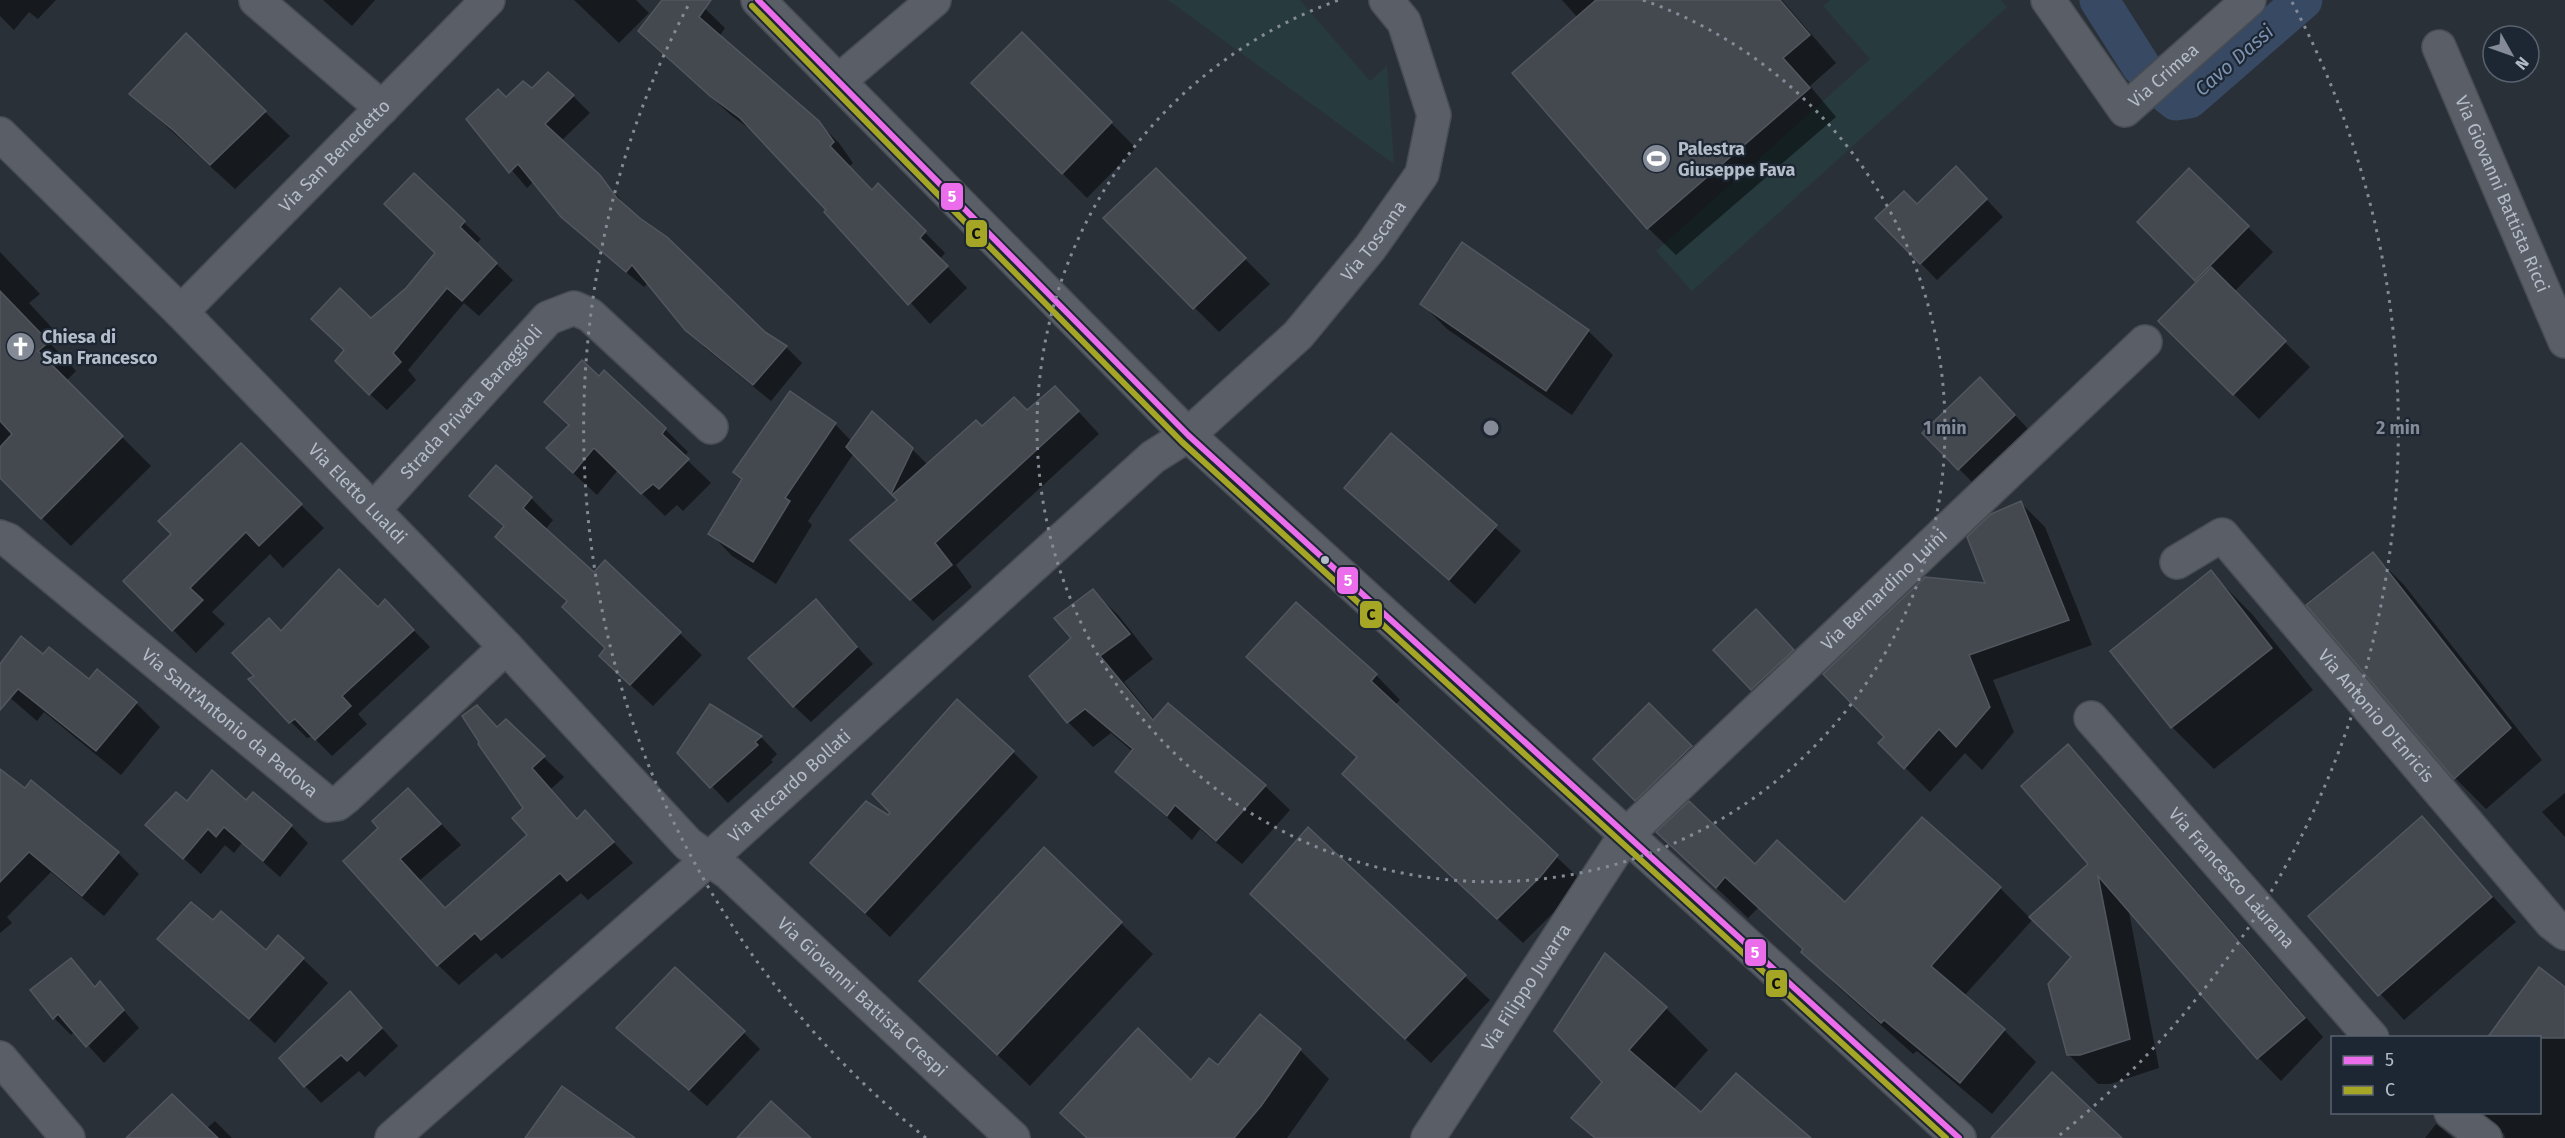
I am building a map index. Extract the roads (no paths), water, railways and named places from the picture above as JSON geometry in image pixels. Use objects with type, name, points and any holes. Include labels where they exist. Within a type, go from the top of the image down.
[{"type":"street","points":[[256,0],[382,108]]},
{"type":"street","name":"Via San Benedetto","points":[[181,312],[488,0]]},
{"type":"street","points":[[758,0],[1188,435],[1625,836],[1959,1138]]},
{"type":"street","points":[[839,81],[934,0]]},
{"type":"street","name":"Via Toscana","points":[[1188,435],[1298,335],[1370,248],[1422,174],[1434,115],[1404,22],[1386,0]]},
{"type":"street","name":"Via Crimea","points":[[2048,0],[2125,110],[2248,0]]},
{"type":"street","name":"Via Giovanni Battista Ricci","points":[[2439,47],[2565,341]]},
{"type":"street","name":"Via Eletto Lualdi","points":[[0,134],[181,312],[506,647],[688,844],[709,859]]},
{"type":"street","name":"Strada Privata Baraggioli","points":[[373,510],[548,318],[573,308],[590,315],[711,427]]},
{"type":"street","name":"Via Bernardino Luini","points":[[1625,836],[2145,342]]},
{"type":"street","name":"Via Riccardo Bollati","points":[[392,1138],[709,859],[1153,457],[1188,435]]},
{"type":"street","name":"Via Antonio D'Enricis","points":[[2177,562],[2222,536],[2552,923],[2565,933]]},
{"type":"street","name":"Via Sant'Antonio da Padova","points":[[0,537],[8,540],[329,805],[337,804],[346,797],[506,647]]},
{"type":"street","name":"Via Francesco Laurana","points":[[2091,718],[2370,1036]]},
{"type":"street","name":"Via Filippo Juvarra","points":[[1428,1138],[1625,836]]},
{"type":"street","name":"Via Giovanni Battista Crespi","points":[[709,859],[729,873],[1013,1138]]},
{"type":"street","points":[[0,1058],[68,1138]]},
{"type":"street","points":[[2452,1114],[2485,1138]]},
{"type":"waterway","name":"Cavo Dassi","points":[[2099,0],[2141,66]]},
{"type":"waterway","name":"Cavo Dassi","points":[[2161,89],[2176,101],[2189,99],[2303,0]]},
{"type":"place","name":"Palestra Giuseppe Fava","points":[[1657,159]]},
{"type":"place","name":"Chiesa di San Francesco","points":[[21,347]]}]
